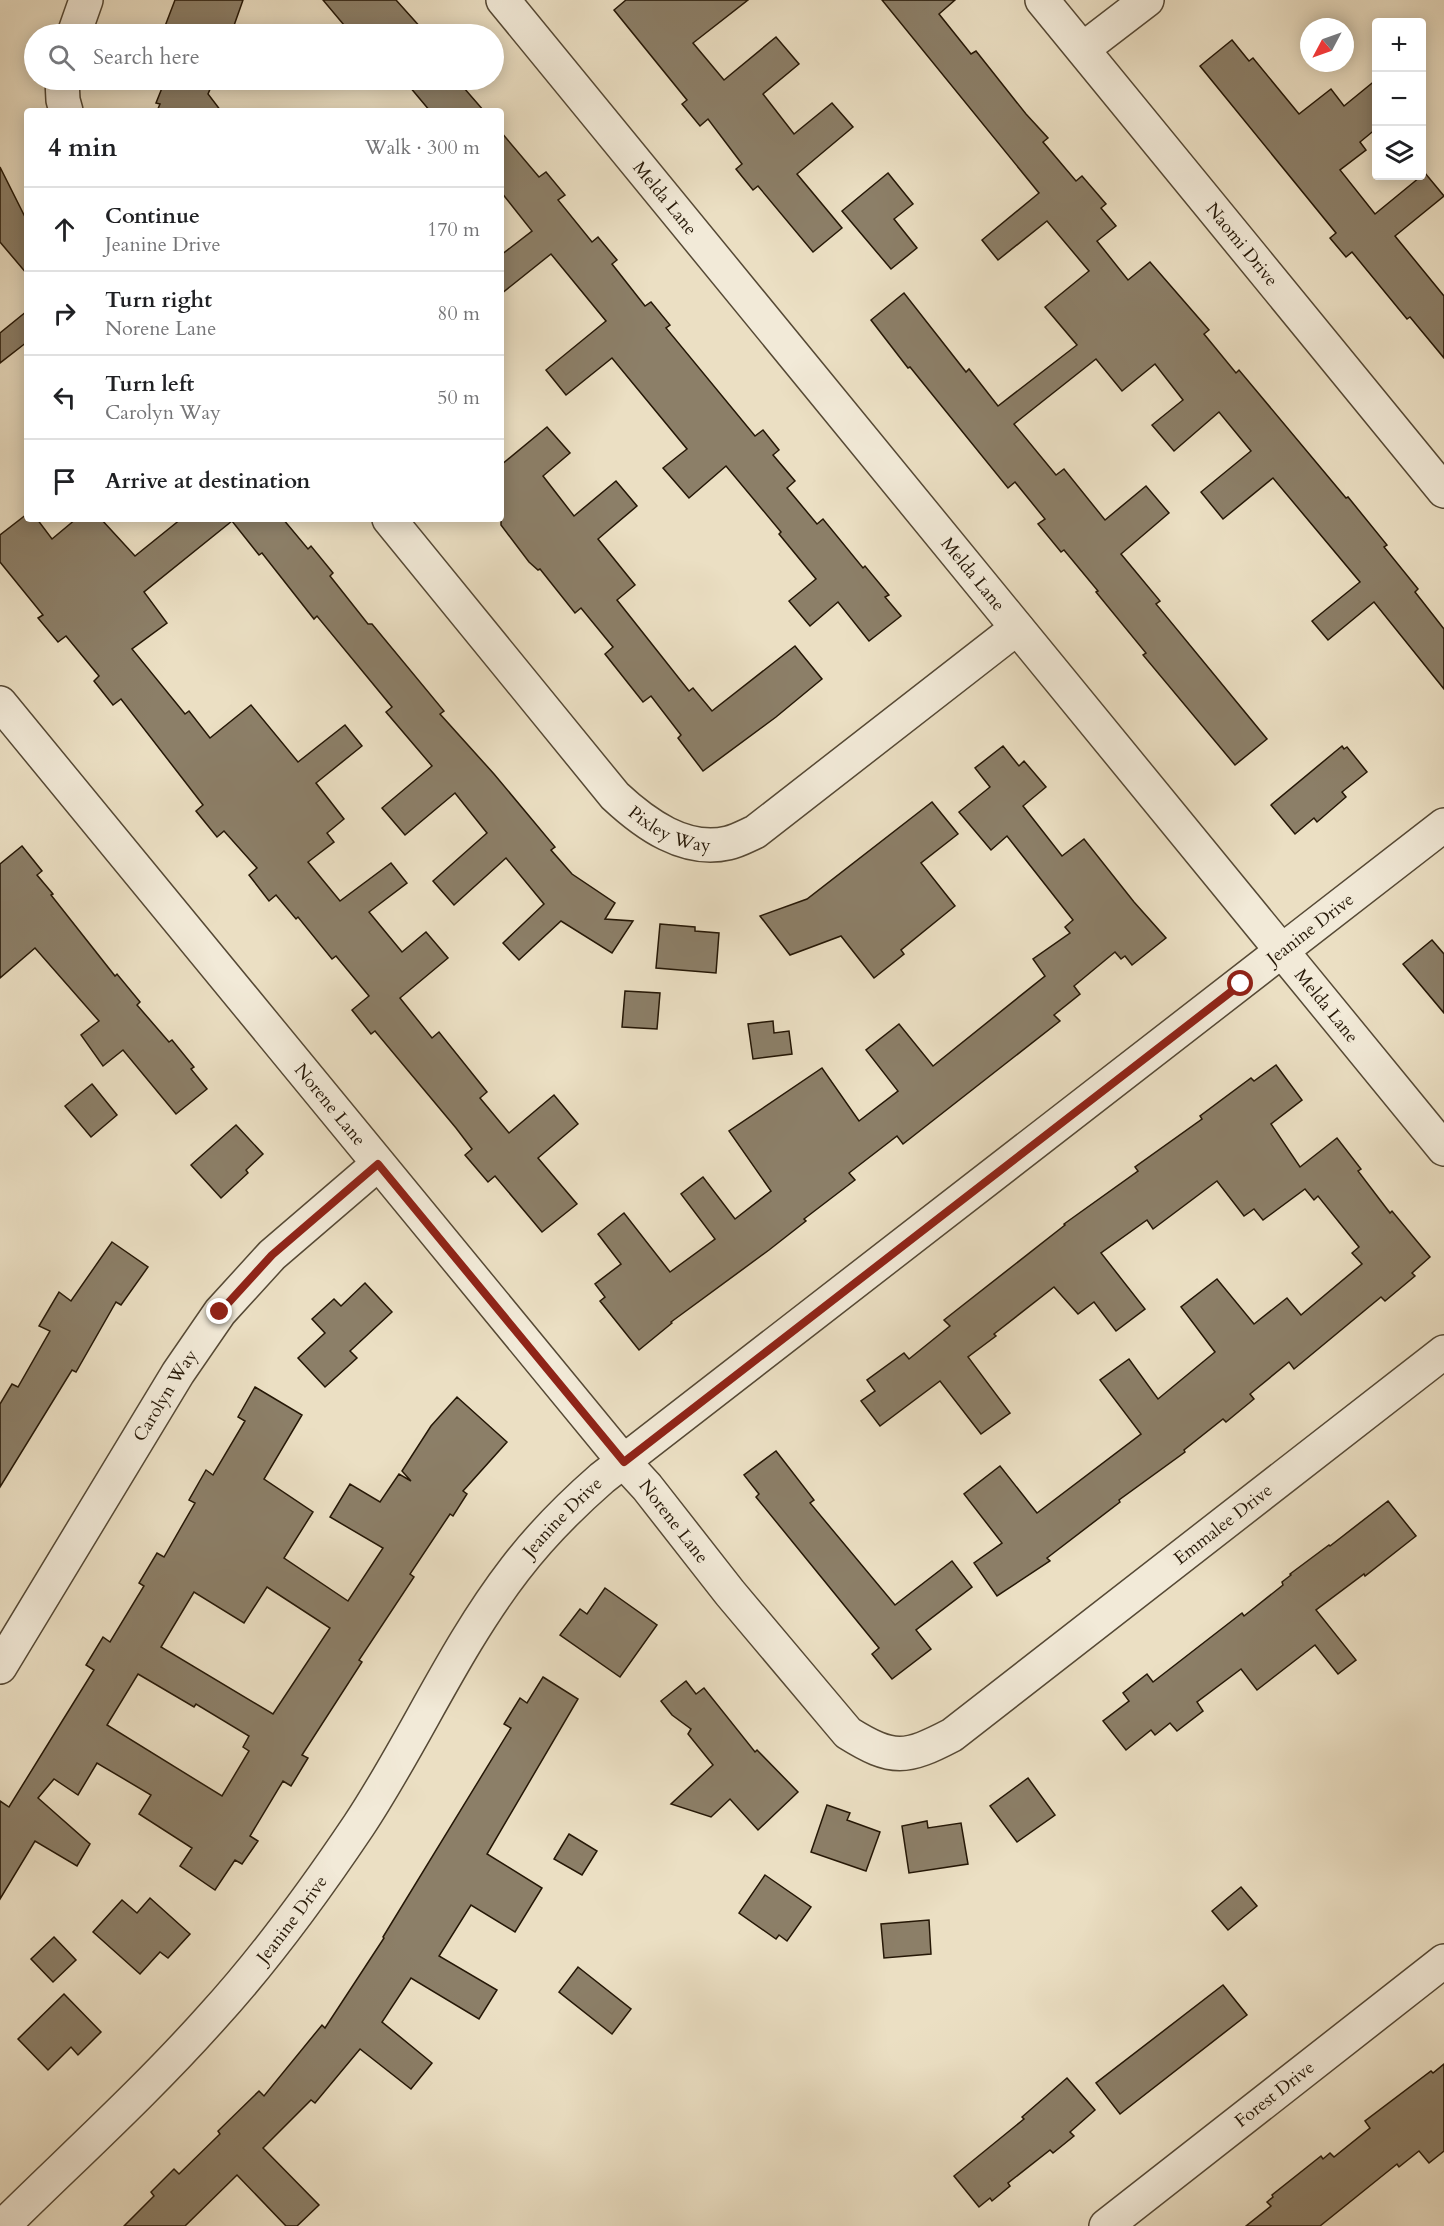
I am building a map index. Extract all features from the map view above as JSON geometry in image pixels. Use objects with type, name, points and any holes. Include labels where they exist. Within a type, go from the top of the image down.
[{"type":"street","points":[[78,24],[86,0]]},
{"type":"street","name":"Melda Lane","points":[[503,0],[1444,1149]]},
{"type":"street","name":"Naomi Drive","points":[[1042,0],[1444,491]]},
{"type":"street","points":[[1083,49],[1146,0]]},
{"type":"street","points":[[62,90],[65,108]]},
{"type":"street","name":"Pixley Way","points":[[391,522],[615,795],[657,830],[692,843],[710,845],[729,842],[755,832],[1017,628]]},
{"type":"street","name":"Norene Lane","points":[[0,704],[624,1462],[647,1487],[730,1593],[848,1733],[886,1752],[922,1751],[952,1735],[1001,1697]]},
{"type":"street","name":"Jeanine Drive","points":[[3,2226],[166,2067],[213,2016],[288,1925],[360,1824],[477,1624],[515,1569],[560,1515],[602,1478],[1444,825]]},
{"type":"street","name":"Carolyn Way","points":[[0,1667],[178,1373],[220,1312],[272,1255],[378,1164]]},
{"type":"street","name":"Emmalee Drive","points":[[1001,1697],[1444,1352]]},
{"type":"street","name":"Forest Drive","points":[[1106,2226],[1444,1961]]},
{"type":"building","points":[[175,0],[243,0],[235,24],[166,24]]},
{"type":"building","points":[[323,0],[396,0],[418,24],[343,24]]},
{"type":"building","points":[[626,0],[748,0],[693,43],[724,80],[776,37],[799,64],[763,94],[794,134],[832,103],[853,127],[797,174],[842,228],[813,252],[758,186],[753,190],[736,169],[742,164],[708,119],[700,126],[682,104],[687,100],[614,10]]},
{"type":"building","points":[[882,0],[955,0],[939,14],[971,54],[976,51],[1048,138],[1043,142],[1076,181],[1082,176],[1106,204],[1101,208],[1116,226],[1097,241],[1128,280],[1150,262],[1209,330],[1204,334],[1236,373],[1239,370],[1387,545],[1384,547],[1418,589],[1415,592],[1444,629],[1444,689],[1374,602],[1328,640],[1312,621],[1360,582],[1273,478],[1223,519],[1201,492],[1251,451],[1219,412],[1174,451],[1152,425],[1183,400],[1155,364],[1122,391],[1096,359],[1014,424],[1056,475],[1064,469],[1105,520],[1146,486],[1169,513],[1121,554],[1160,601],[1156,604],[1267,739],[1235,765],[1143,655],[1146,653],[1096,592],[1098,591],[1064,550],[1061,552],[1038,524],[1045,519],[1015,482],[1008,488],[910,367],[908,368],[871,320],[904,293],[966,372],[969,369],[998,406],[1077,345],[1045,307],[1089,271],[1047,221],[998,260],[982,240],[1039,193]]},
{"type":"building","points":[[1232,40],[1249,61],[1253,58],[1299,114],[1331,89],[1344,106],[1372,83],[1372,132],[1360,142],[1366,150],[1340,170],[1375,214],[1416,180],[1426,180],[1426,174],[1444,196],[1395,236],[1444,296],[1444,358],[1410,317],[1407,319],[1352,252],[1346,257],[1330,238],[1336,233],[1200,66]]},
{"type":"building","points":[[161,90],[210,90],[208,94],[219,108],[158,108],[160,104],[156,103]]},
{"type":"building","points":[[412,90],[466,90],[481,108],[427,108]]},
{"type":"building","points":[[504,136],[539,177],[546,172],[565,195],[558,200],[592,242],[598,237],[617,260],[612,264],[645,306],[651,302],[670,325],[666,328],[755,436],[763,430],[779,450],[773,455],[795,481],[787,488],[817,524],[823,519],[863,568],[865,566],[889,595],[885,597],[901,616],[869,641],[838,602],[810,626],[789,601],[816,579],[779,534],[781,532],[726,466],[689,498],[663,468],[687,449],[612,358],[566,395],[546,370],[606,321],[551,254],[504,292],[504,253],[532,231],[504,196]]},
{"type":"building","points":[[0,167],[24,215],[24,270],[0,242]]},
{"type":"building","points":[[888,173],[913,204],[894,219],[917,248],[891,269],[842,211]]},
{"type":"building","points":[[24,313],[24,344],[0,363],[0,333]]},
{"type":"building","points":[[547,427],[570,453],[543,476],[574,516],[616,481],[637,506],[598,539],[635,585],[617,600],[689,691],[693,688],[712,711],[795,646],[822,679],[776,717],[703,771],[678,738],[681,735],[651,696],[643,702],[605,654],[613,647],[581,608],[575,613],[540,569],[538,570],[529,562],[501,525],[501,522],[504,522],[504,463]]},
{"type":"building","points":[[24,516],[24,522],[39,522],[52,539],[72,522],[104,522],[135,556],[177,522],[231,522],[144,592],[167,623],[132,649],[185,714],[189,711],[210,738],[251,705],[298,762],[345,725],[362,746],[316,783],[344,819],[327,833],[334,842],[308,862],[340,901],[391,863],[407,883],[369,912],[402,952],[426,932],[448,958],[400,998],[432,1038],[439,1032],[487,1092],[480,1098],[509,1133],[554,1095],[578,1124],[538,1158],[577,1204],[542,1232],[495,1176],[488,1182],[465,1155],[472,1149],[456,1128],[375,1031],[371,1034],[352,1010],[369,996],[336,956],[332,959],[298,917],[296,919],[276,895],[269,901],[249,875],[257,868],[224,831],[217,837],[196,811],[203,805],[121,699],[113,705],[94,681],[99,676],[66,636],[58,642],[38,618],[43,615],[0,562],[0,535]]},
{"type":"building","points":[[233,522],[286,522],[308,549],[311,546],[333,573],[330,576],[368,624],[372,624],[444,711],[440,714],[555,847],[551,850],[572,874],[615,903],[605,919],[633,921],[612,953],[561,921],[519,960],[503,943],[544,904],[506,858],[454,905],[433,881],[487,833],[455,793],[405,835],[382,808],[432,766],[386,712],[392,707],[317,616],[314,619],[262,553],[259,555]]},
{"type":"building","points":[[1003,746],[1019,766],[1024,761],[1046,787],[1023,806],[1062,856],[1084,839],[1166,938],[1132,965],[1125,956],[1121,959],[1115,952],[1074,986],[1080,994],[1054,1015],[1060,1021],[903,1144],[897,1136],[849,1173],[855,1180],[804,1219],[806,1221],[769,1250],[671,1322],[639,1350],[600,1301],[605,1297],[595,1284],[621,1264],[598,1234],[624,1213],[670,1272],[715,1239],[681,1194],[703,1177],[735,1219],[771,1191],[729,1131],[822,1068],[859,1121],[898,1091],[866,1050],[899,1024],[933,1066],[1045,976],[1033,959],[1070,933],[1065,927],[1073,920],[1007,836],[991,850],[959,812],[990,787],[975,768]]},
{"type":"building","points":[[1342,746],[1344,749],[1347,747],[1367,772],[1342,792],[1346,797],[1317,822],[1314,818],[1295,834],[1271,805]]},
{"type":"building","points":[[932,802],[958,834],[921,863],[955,906],[901,950],[904,954],[874,978],[841,936],[790,955],[760,916],[807,899]]},
{"type":"building","points":[[22,846],[42,871],[37,875],[53,894],[51,895],[115,976],[117,974],[140,1002],[137,1005],[169,1042],[172,1040],[194,1067],[191,1069],[207,1089],[176,1114],[123,1050],[103,1066],[81,1035],[99,1021],[35,948],[0,978],[0,864]]},
{"type":"building","points":[[660,924],[695,927],[695,931],[719,933],[716,973],[656,968]]},
{"type":"building","points":[[1432,940],[1444,954],[1444,1013],[1403,964]]},
{"type":"building","points":[[625,991],[660,993],[657,1029],[622,1027]]},
{"type":"building","points":[[773,1021],[774,1033],[789,1031],[792,1054],[753,1059],[748,1024]]},
{"type":"building","points":[[1276,1065],[1302,1100],[1271,1124],[1300,1167],[1337,1138],[1361,1169],[1358,1171],[1390,1213],[1392,1211],[1430,1257],[1412,1273],[1415,1276],[1385,1301],[1381,1297],[1294,1369],[1289,1362],[1250,1394],[1254,1399],[1226,1422],[1223,1419],[1184,1450],[1185,1452],[1119,1500],[1120,1502],[1047,1558],[1050,1561],[997,1596],[974,1563],[1002,1543],[964,1494],[1000,1466],[1037,1513],[1141,1434],[1100,1380],[1129,1359],[1158,1399],[1215,1352],[1181,1307],[1217,1279],[1254,1324],[1287,1298],[1301,1315],[1362,1264],[1352,1253],[1359,1247],[1318,1196],[1314,1200],[1305,1189],[1263,1220],[1254,1209],[1244,1216],[1217,1181],[1153,1229],[1147,1220],[1101,1253],[1145,1309],[1116,1331],[1094,1302],[1078,1314],[1054,1287],[968,1357],[1010,1413],[981,1434],[940,1381],[880,1426],[861,1401],[875,1391],[867,1380],[904,1353],[909,1359],[950,1326],[944,1320],[1064,1224],[1138,1171],[1135,1167],[1202,1119],[1200,1116],[1251,1078],[1254,1081]]},
{"type":"building","points":[[92,1084],[117,1115],[91,1137],[65,1106]]},
{"type":"building","points":[[236,1125],[263,1154],[246,1170],[248,1173],[221,1198],[191,1165]]},
{"type":"building","points":[[112,1242],[148,1267],[121,1305],[116,1302],[76,1372],[72,1370],[0,1487],[0,1404],[12,1384],[18,1387],[50,1331],[39,1326],[59,1292],[71,1301]]},
{"type":"building","points":[[365,1283],[392,1312],[350,1351],[357,1358],[325,1387],[298,1358],[325,1333],[312,1319],[334,1299],[341,1306]]},
{"type":"building","points":[[255,1387],[302,1415],[264,1479],[313,1512],[284,1558],[348,1601],[383,1548],[330,1517],[350,1484],[380,1502],[399,1474],[411,1481],[402,1471],[431,1426],[457,1397],[507,1442],[463,1491],[467,1494],[453,1516],[450,1514],[410,1574],[414,1577],[359,1660],[362,1662],[302,1755],[308,1758],[291,1786],[283,1781],[250,1836],[258,1841],[242,1864],[235,1860],[215,1890],[180,1866],[192,1848],[139,1814],[151,1795],[97,1763],[78,1795],[54,1779],[38,1798],[90,1844],[77,1866],[35,1841],[0,1899],[0,1801],[9,1807],[94,1670],[86,1665],[103,1637],[110,1642],[144,1586],[139,1583],[157,1553],[164,1557],[195,1503],[189,1500],[206,1470],[213,1475],[245,1421],[238,1417]],"holes":[[[267,1587],[330,1628],[273,1714],[161,1647],[194,1592],[244,1623]],[[138,1674],[194,1707],[196,1704],[249,1736],[243,1747],[249,1751],[222,1796],[107,1725]]]},
{"type":"building","points":[[776,1451],[814,1500],[810,1503],[895,1605],[952,1561],[972,1587],[916,1630],[931,1649],[892,1679],[872,1654],[879,1648],[756,1497],[759,1494],[744,1475]]},
{"type":"building","points":[[1388,1501],[1416,1536],[1365,1576],[1364,1574],[1316,1610],[1356,1660],[1338,1674],[1315,1645],[1257,1690],[1241,1669],[1197,1702],[1203,1711],[1177,1731],[1170,1723],[1155,1735],[1151,1730],[1126,1750],[1103,1721],[1129,1701],[1123,1693],[1147,1674],[1153,1682],[1242,1613],[1244,1616],[1283,1585],[1282,1582],[1290,1574]]},
{"type":"building","points":[[605,1588],[657,1625],[620,1677],[560,1635],[580,1609],[587,1614]]},
{"type":"building","points":[[543,1677],[578,1699],[487,1854],[542,1888],[515,1932],[471,1905],[439,1956],[497,1990],[479,2019],[411,1978],[382,2022],[432,2063],[411,2089],[360,2049],[315,2103],[311,2100],[263,2148],[319,2205],[297,2226],[286,2226],[237,2175],[185,2226],[124,2226],[154,2196],[151,2192],[174,2169],[179,2174],[259,2091],[264,2096],[322,2025],[325,2028],[384,1938],[511,1728],[504,1724],[520,1698],[527,1703]]},
{"type":"building","points":[[686,1681],[696,1694],[704,1688],[755,1752],[757,1750],[798,1792],[758,1830],[730,1799],[711,1817],[671,1804],[713,1765],[688,1734],[691,1729],[672,1715],[661,1701]]},
{"type":"building","points":[[1028,1778],[1055,1815],[1017,1842],[990,1806]]},
{"type":"building","points":[[827,1805],[850,1813],[847,1820],[880,1832],[866,1871],[811,1852]]},
{"type":"building","points":[[927,1821],[928,1828],[961,1823],[968,1864],[909,1873],[902,1826]]},
{"type":"building","points":[[569,1834],[597,1851],[582,1875],[554,1859]]},
{"type":"building","points":[[765,1875],[811,1907],[787,1941],[779,1935],[776,1939],[739,1913]]},
{"type":"building","points":[[1241,1887],[1257,1906],[1228,1930],[1212,1911]]},
{"type":"building","points":[[150,1898],[190,1934],[168,1958],[160,1952],[140,1974],[93,1932],[122,1900],[137,1913]]},
{"type":"building","points":[[929,1920],[931,1954],[884,1958],[881,1924]]},
{"type":"building","points":[[54,1937],[76,1960],[53,1982],[31,1959]]},
{"type":"building","points":[[578,1967],[631,2009],[612,2034],[559,1992]]},
{"type":"building","points":[[1223,1985],[1247,2015],[1120,2114],[1096,2083]]},
{"type":"building","points":[[64,1994],[101,2032],[78,2055],[71,2047],[48,2070],[18,2039]]},
{"type":"building","points":[[1444,2064],[1444,2151],[1429,2163],[1419,2151],[1399,2167],[1397,2164],[1320,2226],[1246,2226],[1271,2206],[1267,2202],[1273,2197],[1272,2195],[1321,2156],[1323,2159],[1330,2153],[1334,2157],[1370,2128],[1365,2121],[1431,2071],[1433,2073]]},
{"type":"building","points":[[1067,2078],[1095,2110],[1070,2132],[1074,2136],[1053,2153],[1050,2150],[1008,2183],[1010,2186],[992,2201],[990,2198],[979,2207],[954,2176],[1024,2119],[1022,2117]]},
{"type":"route","points":[[220,1312],[272,1255],[378,1164],[624,1462],[1241,984]]}]
